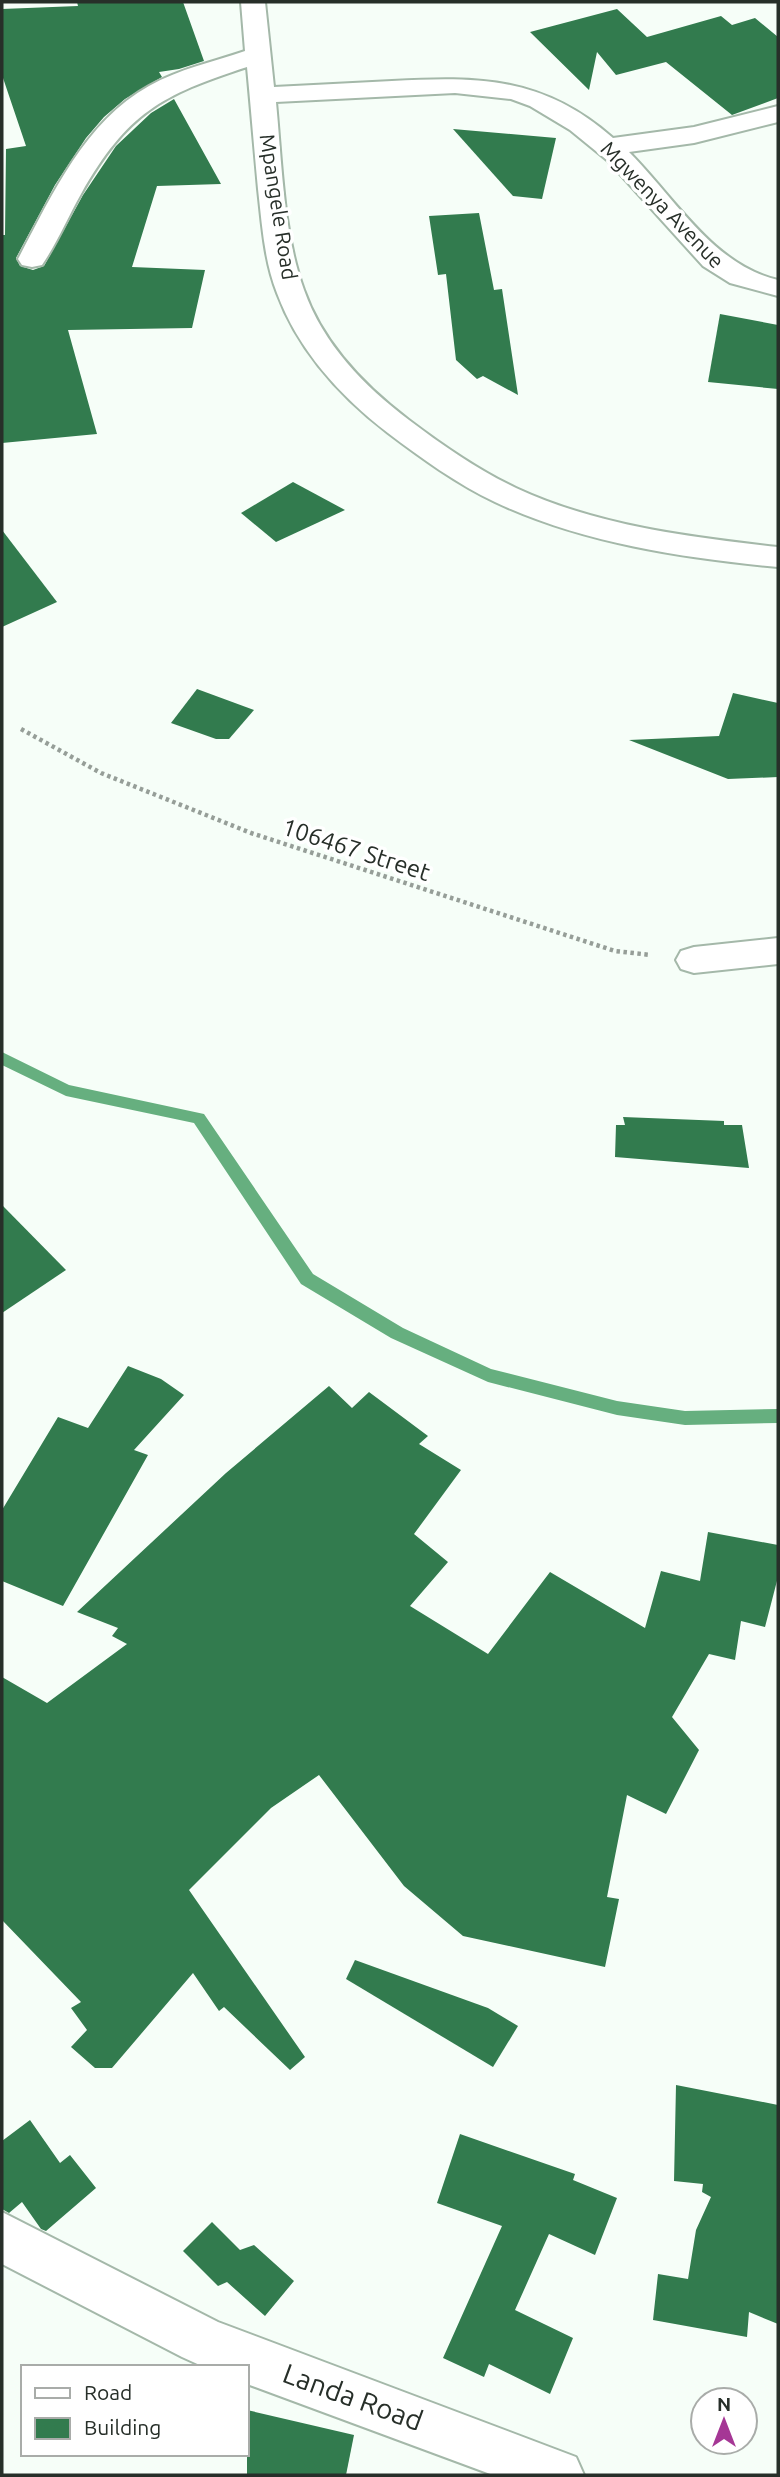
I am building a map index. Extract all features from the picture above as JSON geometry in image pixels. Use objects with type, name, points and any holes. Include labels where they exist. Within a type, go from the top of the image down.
[{"type":"street","name":"Mpangele Road","points":[[253,2],[277,230],[287,280],[307,327],[327,357],[363,397],[418,442],[513,499],[570,519],[626,533],[715,550],[778,557]]},
{"type":"street","points":[[32,259],[81,169],[128,114],[155,93],[173,84],[258,55]]},
{"type":"street","name":"Mgwenya Avenue","points":[[263,95],[455,85],[485,87],[537,100],[608,146],[714,263],[741,279],[778,288]]},
{"type":"street","points":[[608,146],[684,139],[724,131],[778,114]]},
{"type":"street","points":[[694,960],[778,951]]},
{"type":"street","name":"Landa Road","points":[[2,2237],[144,2314],[229,2352],[484,2444],[558,2475]]},
{"type":"path","name":"106467 Street","points":[[21,729],[101,774],[251,833],[615,951],[694,960]]},
{"type":"building","points":[[77,2],[183,2],[204,61],[159,72],[162,77],[125,99],[104,117],[86,138],[55,185],[16,258],[20,266],[33,270],[44,266],[83,195],[116,146],[151,113],[174,99],[221,184],[157,186],[132,267],[205,270],[192,328],[68,330],[97,434],[2,443],[2,235],[5,235],[6,149],[26,146],[2,75],[2,9],[78,6]]},
{"type":"building","points":[[617,9],[647,37],[721,16],[732,25],[755,18],[778,37],[778,98],[732,115],[666,62],[616,75],[597,52],[589,90],[530,32]]},
{"type":"building","points":[[453,129],[556,138],[542,199],[513,196]]},
{"type":"building","points":[[479,213],[494,290],[502,289],[518,395],[483,376],[477,379],[456,360],[446,274],[438,275],[429,216]]},
{"type":"building","points":[[720,314],[778,325],[778,389],[708,382]]},
{"type":"building","points":[[293,482],[345,510],[276,542],[241,513]]},
{"type":"building","points":[[2,530],[57,602],[2,627]]},
{"type":"building","points":[[197,689],[254,710],[229,739],[216,739],[171,723]]},
{"type":"building","points":[[733,693],[778,703],[778,777],[728,779],[629,740],[719,736]]},
{"type":"building","points":[[623,1117],[724,1121],[724,1125],[742,1125],[749,1168],[615,1157],[616,1125],[625,1125]]},
{"type":"building","points":[[2,1205],[66,1270],[2,1313]]},
{"type":"building","points":[[128,1366],[161,1379],[184,1395],[134,1450],[148,1455],[63,1606],[2,1581],[2,1510],[58,1417],[88,1428]]},
{"type":"building","points":[[329,1386],[352,1408],[369,1392],[428,1436],[419,1444],[461,1470],[414,1534],[448,1562],[410,1606],[488,1654],[550,1572],[645,1628],[661,1571],[700,1581],[708,1532],[778,1545],[778,1577],[765,1627],[741,1621],[735,1660],[709,1654],[672,1717],[699,1750],[666,1814],[627,1795],[607,1897],[619,1899],[605,1967],[463,1936],[404,1886],[319,1775],[271,1808],[189,1890],[305,2057],[290,2070],[224,2007],[219,2011],[193,1973],[112,2068],[95,2068],[71,2047],[87,2030],[71,2008],[81,2002],[2,1920],[2,1677],[47,1703],[127,1644],[112,1636],[118,1628],[77,1612],[226,1473]]},
{"type":"building","points":[[355,1960],[488,2008],[518,2026],[493,2067],[346,1979]]},
{"type":"building","points":[[676,2085],[778,2105],[778,2324],[749,2312],[747,2337],[653,2320],[658,2274],[688,2279],[696,2230],[711,2197],[702,2192],[703,2184],[674,2181]]},
{"type":"building","points":[[30,2120],[60,2163],[70,2155],[96,2188],[46,2231],[41,2229],[22,2202],[9,2213],[2,2209],[2,2141]]},
{"type":"building","points":[[460,2134],[575,2174],[573,2180],[617,2198],[595,2255],[549,2234],[515,2310],[573,2338],[550,2394],[489,2364],[484,2377],[443,2358],[502,2226],[437,2203]]},
{"type":"building","points":[[212,2222],[240,2250],[254,2245],[294,2281],[265,2316],[227,2282],[218,2286],[183,2251]]},
{"type":"building","points":[[248,2410],[354,2435],[346,2475],[247,2475]]},
{"type":"waterway","points":[[2,1058],[66,1090],[199,1118],[307,1279],[397,1333],[488,1375],[617,1408],[685,1418],[778,1416]]}]
